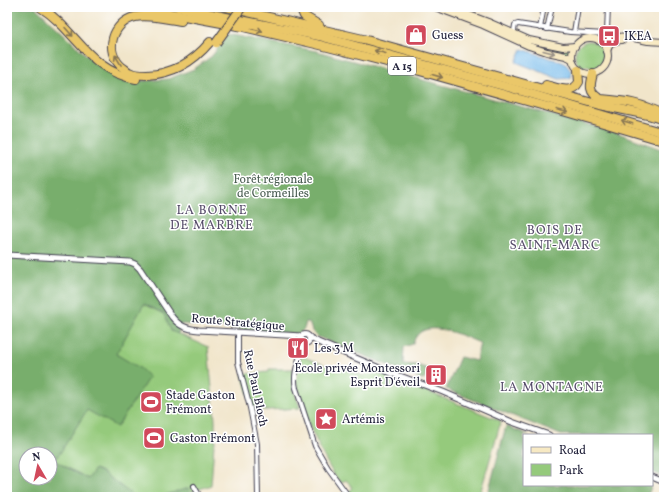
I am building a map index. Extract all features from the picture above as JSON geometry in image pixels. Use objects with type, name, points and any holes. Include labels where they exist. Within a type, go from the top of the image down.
[{"type":"highway","points":[[40,7],[63,26],[91,57],[110,71],[142,80],[175,74],[207,55],[213,42],[238,7],[276,18]]},
{"type":"highway","name":"A 15","points":[[136,7],[242,27],[320,45],[398,65],[664,141]]},
{"type":"highway","name":"A 15","points":[[178,7],[319,36],[511,88],[664,134]]},
{"type":"highway","points":[[226,7],[363,39],[600,105],[664,120]]},
{"type":"highway","points":[[202,20],[189,22],[137,16],[127,20],[121,25],[114,35],[112,44],[116,59],[120,65],[129,72],[142,75],[158,74],[183,66],[213,42],[242,7]]},
{"type":"highway","points":[[300,7],[304,16],[316,24],[363,39]]},
{"type":"highway","points":[[468,68],[568,90],[575,88],[579,82],[578,70]]},
{"type":"highway","points":[[593,74],[590,86],[591,91],[596,97],[601,99],[632,102],[653,109],[664,115]]},
{"type":"main road","points":[[435,7],[483,25],[528,46],[572,59]]},
{"type":"main road","points":[[448,7],[529,40],[563,47],[574,46]]},
{"type":"main road","points":[[599,41],[619,36],[664,42]]},
{"type":"main road","points":[[586,38],[593,38],[599,41],[604,45],[607,51],[608,58],[606,64],[600,71],[593,74],[584,73],[578,70],[573,64],[572,59],[574,46],[579,41],[586,38]]},
{"type":"main road","points":[[607,51],[609,46],[615,41],[639,39]]},
{"type":"street","points":[[540,28],[544,7]]},
{"type":"street","points":[[547,29],[552,7]]},
{"type":"street","points":[[574,32],[578,7]]},
{"type":"street","points":[[514,30],[516,24],[574,32],[607,33],[608,7]]},
{"type":"street","name":"Route Stratégique","points":[[7,255],[131,262],[138,266],[175,321],[184,327],[199,330],[274,333],[318,342],[400,376],[410,382],[498,415],[510,418],[546,434]]},
{"type":"street","name":"Rue Paul Bloch","points":[[238,332],[238,362],[250,408],[257,444],[258,497]]},
{"type":"street","points":[[305,340],[294,381],[315,446],[328,468],[349,497]]},
{"type":"street","points":[[653,477],[664,482]]},
{"type":"street","points":[[194,486],[200,497]]},
{"type":"green space","name":"Forêt régionale de Cormeilles","points":[[7,7],[35,7],[86,55],[116,77],[144,81],[168,79],[194,69],[212,56],[228,34],[316,51],[615,132],[664,150],[664,477],[653,472],[653,434],[558,434],[446,389],[460,357],[476,361],[480,343],[453,332],[433,329],[424,330],[417,335],[413,344],[404,347],[403,364],[417,365],[428,369],[424,380],[316,336],[312,331],[309,322],[306,322],[304,329],[299,334],[181,324],[178,334],[171,331],[164,314],[144,304],[116,354],[141,369],[149,377],[117,427],[87,410],[58,456],[58,446],[18,446],[18,486],[58,486],[58,463],[88,479],[95,469],[102,472],[135,497],[7,497]]},
{"type":"green space","points":[[588,41],[594,42],[598,45],[602,49],[603,53],[604,58],[602,63],[594,70],[588,66],[580,67],[577,63],[575,55],[577,48]]},
{"type":"green space","points":[[529,44],[570,49],[569,55]]},
{"type":"green space","name":"Stade Gaston Frémont","points":[[141,303],[164,314],[172,331],[208,347],[215,420],[215,443],[211,485],[177,497],[122,497],[58,463],[58,455]]},
{"type":"green space","points":[[301,356],[338,370],[347,369],[364,376],[368,368],[501,421],[479,497],[352,497],[348,492],[353,488],[346,480],[341,483],[334,475],[306,418],[296,381]]},
{"type":"green space","points":[[269,369],[294,369],[293,384],[300,408],[253,411],[242,374],[269,372]]},
{"type":"green space","points":[[506,426],[526,434],[523,434],[523,486],[652,486],[647,497],[487,497]]},
{"type":"green space","points":[[189,488],[190,497],[158,497]]},
{"type":"water","points":[[522,49],[565,63],[571,71],[571,78],[559,79],[516,62]]},
{"type":"place","name":"Guess","points":[[416,35]]},
{"type":"place","name":"IKEA","points":[[609,36]]},
{"type":"place","name":"Les 3 M","points":[[298,348]]},
{"type":"place","name":"École privée Montessori Esprit D'éveil","points":[[436,375]]},
{"type":"place","name":"Stade Gaston Frémont","points":[[151,402]]},
{"type":"place","name":"Artémis","points":[[326,419]]},
{"type":"place","name":"Gaston Frémont","points":[[154,438]]},
{"type":"district","name":"LA BORNE DE MARBRE","points":[[212,216]]},
{"type":"district","name":"BOIS DE SAINT-MARC","points":[[555,236]]},
{"type":"district","name":"LA MONTAGNE","points":[[552,386]]}]
